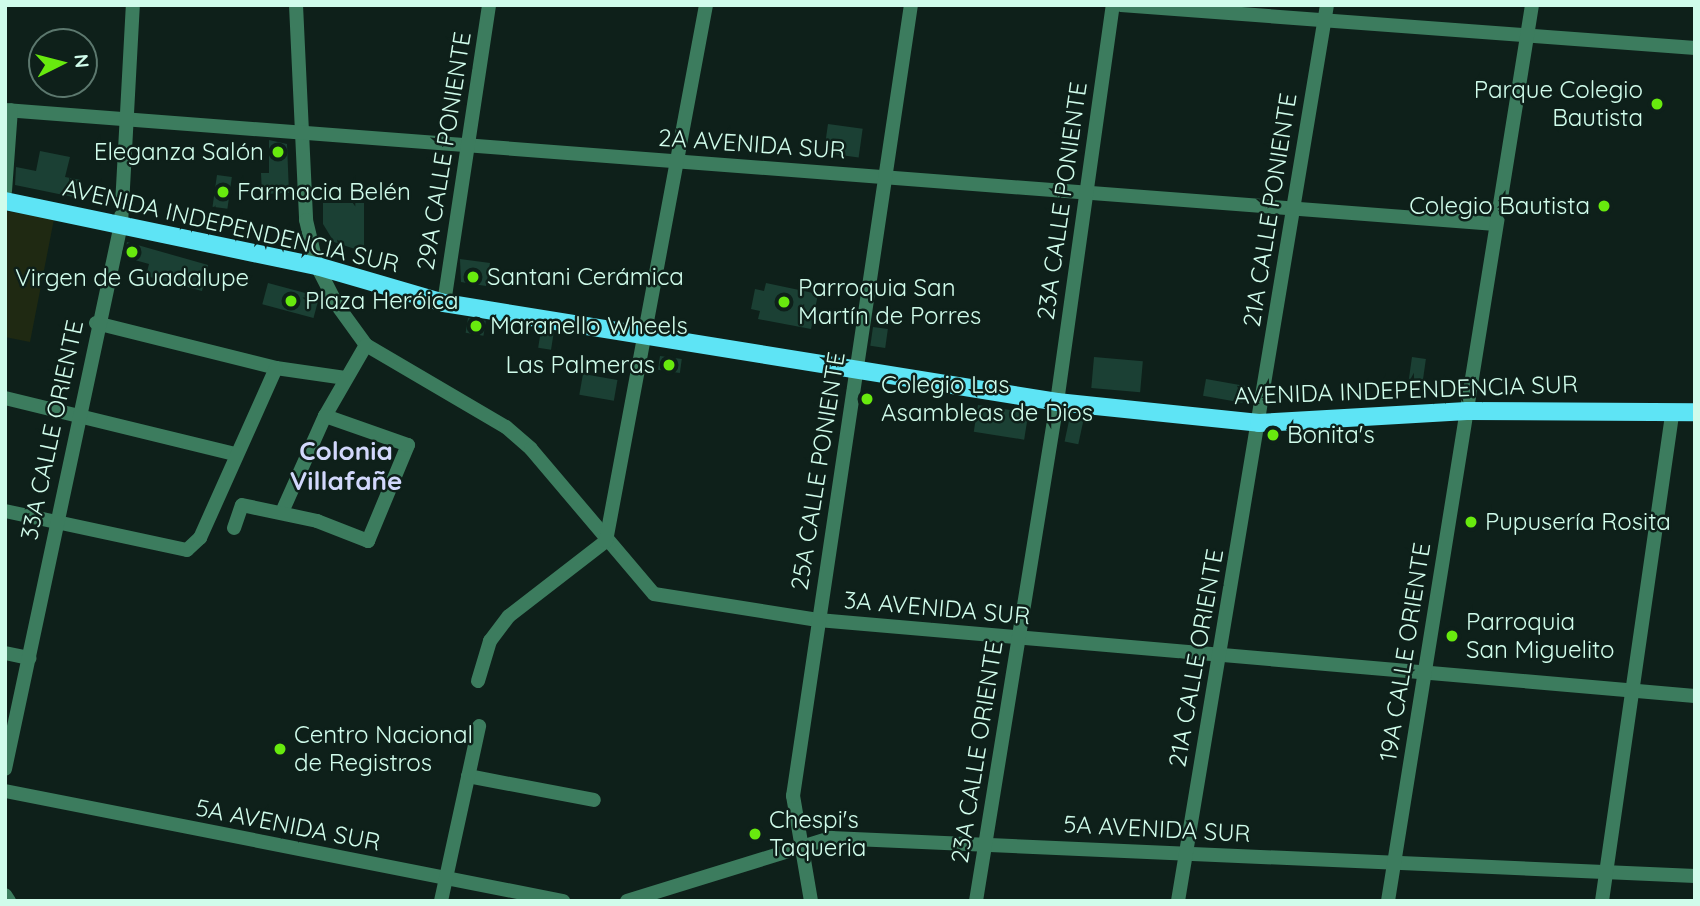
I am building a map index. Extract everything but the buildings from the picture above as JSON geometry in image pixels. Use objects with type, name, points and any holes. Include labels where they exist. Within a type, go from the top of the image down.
[{"type":"main road","name":"AVENIDA INDEPENDENCIA SUR","points":[[5,201],[317,266],[444,303],[1058,402],[1259,423],[1467,411],[1695,412]]},
{"type":"street","name":"33A CALLE ORIENTE","points":[[5,769],[96,323],[121,224],[124,118],[133,5]]},
{"type":"street","name":"3A AVENIDA SUR","points":[[296,5],[306,220],[317,266],[366,345],[506,427],[553,471],[638,580],[666,599],[818,620],[1219,658],[1695,696]]},
{"type":"street","name":"29A CALLE PONIENTE","points":[[444,303],[489,5]]},
{"type":"street","points":[[478,681],[490,641],[509,615],[606,541],[706,5]]},
{"type":"street","name":"25A CALLE PONIENTE","points":[[811,901],[799,844],[793,796],[818,620],[889,177],[911,5]]},
{"type":"street","name":"23A CALLE PONIENTE","points":[[1058,402],[1083,191],[1113,5]]},
{"type":"street","points":[[1121,5],[1695,48]]},
{"type":"street","name":"21A CALLE PONIENTE","points":[[1259,423],[1327,5]]},
{"type":"street","name":"19A CALLE ORIENTE","points":[[1388,901],[1532,5]]},
{"type":"street","name":"2A AVENIDA SUR","points":[[8,110],[1496,224]]},
{"type":"street","points":[[5,191],[8,110]]},
{"type":"street","points":[[96,323],[276,368],[345,378]]},
{"type":"street","points":[[282,512],[345,378],[366,345]]},
{"type":"street","points":[[5,512],[187,550],[200,538],[235,454],[276,368]]},
{"type":"street","points":[[5,398],[235,454]]},
{"type":"street","name":"23A CALLE ORIENTE","points":[[976,901],[1058,402]]},
{"type":"street","points":[[1602,901],[1673,411]]},
{"type":"street","points":[[234,528],[242,505],[282,512],[368,541],[408,444],[326,416]]},
{"type":"street","name":"21A CALLE ORIENTE","points":[[1178,901],[1259,423]]},
{"type":"street","points":[[5,653],[29,658]]},
{"type":"street","points":[[441,901],[479,726]]},
{"type":"street","points":[[468,776],[594,800]]},
{"type":"street","name":"5A AVENIDA SUR","points":[[5,791],[445,880],[563,901]]},
{"type":"street","name":"5A AVENIDA SUR","points":[[627,901],[799,844],[831,838],[1695,876]]},
{"type":"street","points":[[5,895],[9,901]]},
{"type":"green space","points":[[5,211],[54,219],[30,342],[5,337]]},
{"type":"place","name":"Parque Colegio Bautista","points":[[1657,104]]},
{"type":"place","name":"Eleganza Salón","points":[[278,152]]},
{"type":"place","name":"Farmacia Belén","points":[[223,192]]},
{"type":"place","name":"Colegio Bautista","points":[[1604,206]]},
{"type":"place","name":"Virgen de Guadalupe","points":[[132,252]]},
{"type":"place","name":"Santani Cerámica","points":[[473,277]]},
{"type":"place","name":"Plaza Heróica","points":[[291,301]]},
{"type":"place","name":"Parroquia San Martín de Porres","points":[[784,302]]},
{"type":"place","name":"Maranello Wheels","points":[[476,326]]},
{"type":"place","name":"Las Palmeras","points":[[669,365]]},
{"type":"place","name":"Colegio Las Asambleas de Dios","points":[[867,399]]},
{"type":"place","name":"Bonita's","points":[[1273,435]]},
{"type":"place","name":"Pupusería Rosita","points":[[1471,522]]},
{"type":"place","name":"Parroquia San Miguelito","points":[[1452,636]]},
{"type":"place","name":"Centro Nacional de Registros","points":[[280,749]]},
{"type":"place","name":"Chespi's Taqueria","points":[[755,834]]},
{"type":"district","name":"Colonia Villafañe","points":[[346,466]]}]
